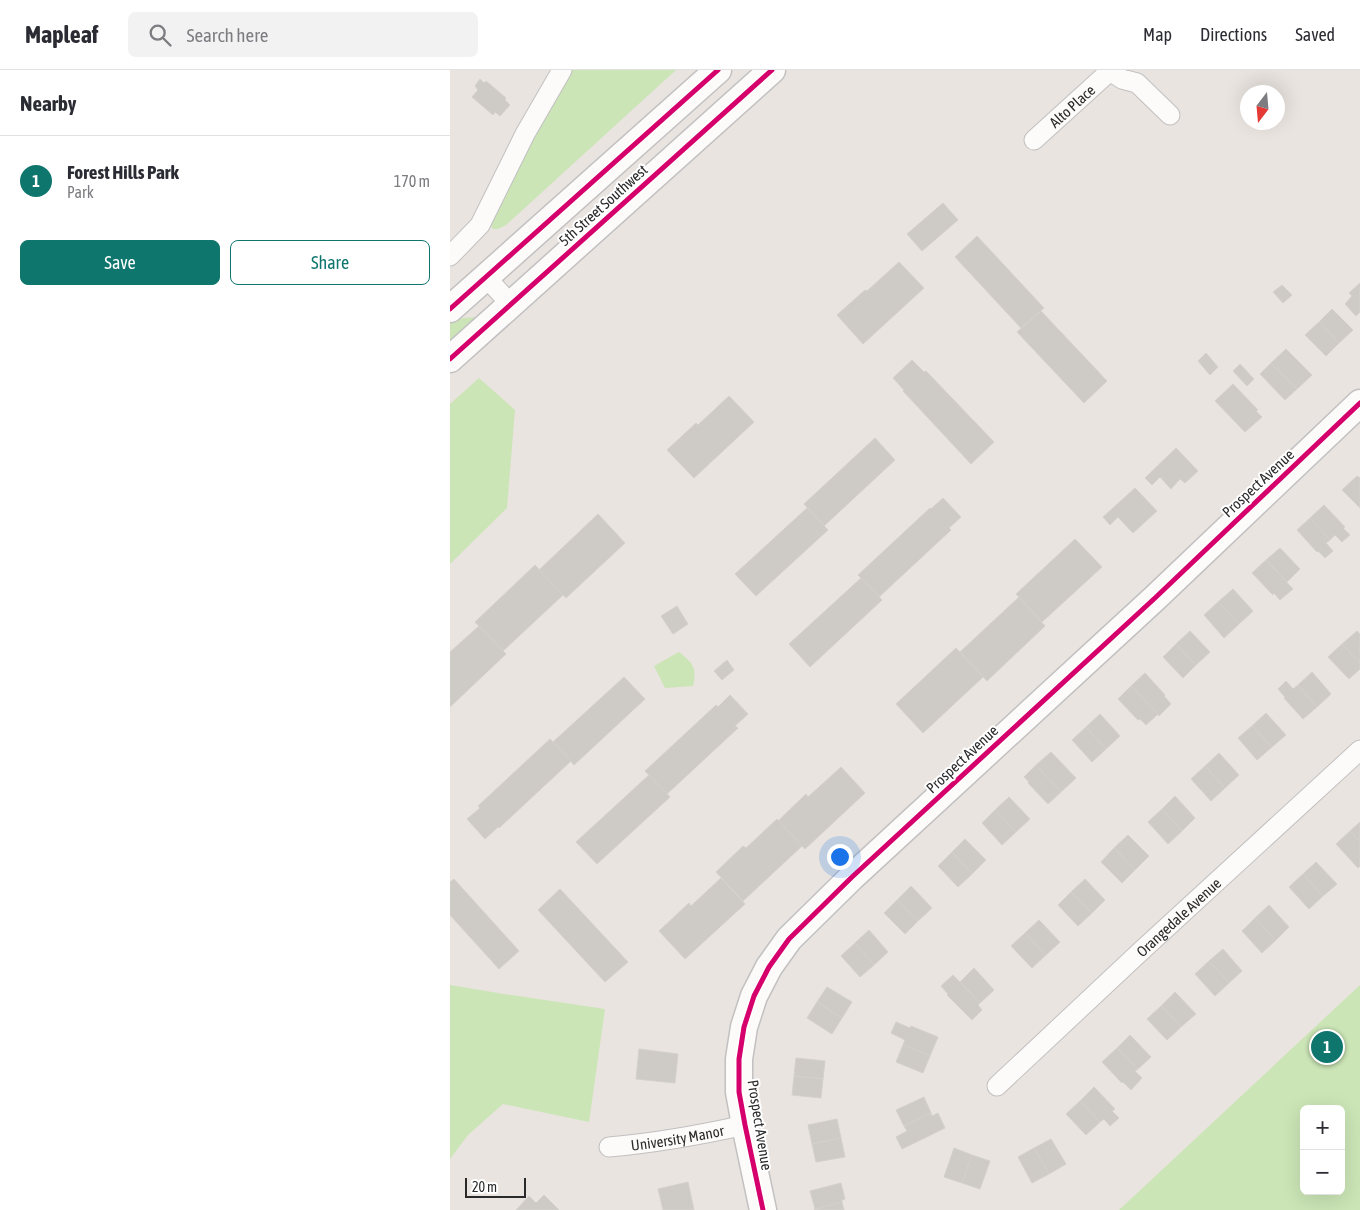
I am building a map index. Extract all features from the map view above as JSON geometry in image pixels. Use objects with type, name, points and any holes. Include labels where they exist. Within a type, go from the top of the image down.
[{"type":"street","points":[[450,256],[480,225],[525,134],[562,70]]},
{"type":"street","name":"5th Street Southwest","points":[[450,309],[718,70]]},
{"type":"street","name":"5th Street Southwest","points":[[450,359],[772,70]]},
{"type":"street","points":[[1109,71],[1122,79],[1137,82],[1170,115]]},
{"type":"street","name":"Alto Place","points":[[1034,140],[1109,71]]},
{"type":"street","points":[[486,277],[510,305]]},
{"type":"street","name":"Prospect Avenue","points":[[763,1210],[739,1092],[739,1059],[744,1027],[754,996],[769,967],[789,939],[852,877],[1155,598],[1360,403]]},
{"type":"street","name":"Orangedale Avenue","points":[[997,1086],[1133,958],[1360,750]]},
{"type":"street","name":"University Manor","points":[[609,1147],[705,1134],[745,1125]]},
{"type":"green space","points":[[571,70],[676,70],[506,225],[493,229],[491,226],[492,219],[560,86]]},
{"type":"green space","points":[[480,317],[450,344],[450,323],[463,318]]},
{"type":"green space","points":[[479,378],[515,410],[507,508],[450,564],[450,404]]},
{"type":"green space","points":[[679,652],[693,666],[693,686],[665,688],[654,666]]},
{"type":"green space","points":[[450,985],[605,1009],[589,1122],[503,1104],[468,1135],[450,1159]]},
{"type":"green space","points":[[1360,985],[1360,1210],[1119,1210]]},
{"type":"building","points":[[480,79],[484,83],[486,81],[506,98],[505,100],[510,105],[500,116],[495,112],[493,115],[472,97],[478,90],[475,86]]},
{"type":"building","points":[[943,203],[958,220],[922,251],[907,234]]},
{"type":"building","points":[[977,236],[1044,308],[1021,328],[955,257]]},
{"type":"building","points":[[899,262],[924,288],[863,344],[837,315]]},
{"type":"building","points":[[1360,283],[1360,312],[1356,316],[1345,304],[1352,296],[1349,293]]},
{"type":"building","points":[[1282,285],[1292,295],[1283,303],[1273,292]]},
{"type":"building","points":[[1332,309],[1353,330],[1339,343],[1319,322]]},
{"type":"building","points":[[1041,311],[1107,381],[1084,403],[1017,332]]},
{"type":"building","points":[[1319,322],[1339,343],[1326,356],[1305,335]]},
{"type":"building","points":[[1286,349],[1312,375],[1297,389],[1271,363]]},
{"type":"building","points":[[1206,353],[1218,367],[1210,375],[1198,361]]},
{"type":"building","points":[[912,360],[924,372],[926,371],[994,442],[971,464],[893,378]]},
{"type":"building","points":[[1271,363],[1297,389],[1285,400],[1260,374]]},
{"type":"building","points":[[1240,364],[1254,379],[1247,386],[1233,371]]},
{"type":"building","points":[[1233,384],[1258,410],[1256,411],[1262,417],[1245,432],[1215,401]]},
{"type":"building","points":[[729,396],[754,422],[694,478],[667,450],[696,423],[698,425]]},
{"type":"building","points":[[875,438],[895,460],[824,526],[804,504]]},
{"type":"building","points":[[1176,448],[1198,471],[1185,483],[1180,479],[1171,489],[1160,477],[1152,485],[1145,478]]},
{"type":"building","points":[[1357,476],[1360,478],[1360,508],[1342,490]]},
{"type":"building","points":[[1135,488],[1157,511],[1133,533],[1118,517],[1110,525],[1103,517]]},
{"type":"building","points":[[943,498],[961,517],[949,528],[951,530],[879,597],[858,575]]},
{"type":"building","points":[[1324,505],[1350,535],[1342,542],[1335,535],[1330,540],[1310,518]]},
{"type":"building","points":[[807,508],[828,530],[756,596],[735,574]]},
{"type":"building","points":[[598,514],[625,543],[566,598],[539,570]]},
{"type":"building","points":[[1310,518],[1330,540],[1326,543],[1333,551],[1325,558],[1297,530]]},
{"type":"building","points":[[1075,539],[1102,567],[1042,622],[1016,594]]},
{"type":"building","points":[[1280,548],[1300,569],[1287,582],[1266,560]]},
{"type":"building","points":[[1266,560],[1293,589],[1280,600],[1252,573]]},
{"type":"building","points":[[535,565],[563,595],[503,651],[475,622]]},
{"type":"building","points":[[861,578],[882,600],[810,667],[789,644]]},
{"type":"building","points":[[1233,589],[1253,611],[1239,624],[1218,602]]},
{"type":"building","points":[[1019,597],[1045,626],[987,681],[960,652]]},
{"type":"building","points":[[1218,602],[1239,624],[1224,638],[1204,615]]},
{"type":"building","points":[[677,606],[688,624],[673,634],[661,616]]},
{"type":"building","points":[[479,626],[506,654],[450,707],[450,652]]},
{"type":"building","points":[[1190,631],[1210,652],[1196,665],[1176,644]]},
{"type":"building","points":[[1357,631],[1360,634],[1360,663],[1342,644]]},
{"type":"building","points":[[1176,644],[1196,665],[1183,678],[1163,657]]},
{"type":"building","points":[[1342,644],[1360,663],[1360,669],[1349,679],[1328,657]]},
{"type":"building","points":[[956,648],[983,677],[923,733],[896,704]]},
{"type":"building","points":[[727,660],[734,670],[722,680],[714,671]]},
{"type":"building","points":[[1312,672],[1331,694],[1317,707],[1298,685]]},
{"type":"building","points":[[1145,673],[1171,704],[1159,716],[1131,686]]},
{"type":"building","points":[[624,677],[645,699],[574,765],[553,742]]},
{"type":"building","points":[[1286,681],[1293,689],[1298,685],[1317,707],[1303,719],[1278,689]]},
{"type":"building","points":[[1131,686],[1158,714],[1146,725],[1140,719],[1138,720],[1118,699]]},
{"type":"building","points":[[730,695],[748,714],[735,726],[738,728],[667,794],[645,771],[716,705],[718,707]]},
{"type":"building","points":[[1266,713],[1286,735],[1272,747],[1252,726]]},
{"type":"building","points":[[1100,714],[1120,736],[1106,749],[1086,727]]},
{"type":"building","points":[[1252,726],[1272,747],[1257,760],[1238,738]]},
{"type":"building","points":[[1086,727],[1106,749],[1092,762],[1072,740]]},
{"type":"building","points":[[550,739],[571,761],[485,839],[467,819],[480,808],[478,806]]},
{"type":"building","points":[[1051,752],[1076,778],[1061,792],[1036,765]]},
{"type":"building","points":[[1219,753],[1239,775],[1225,788],[1205,766]]},
{"type":"building","points":[[1036,765],[1061,792],[1048,804],[1024,777]]},
{"type":"building","points":[[1205,766],[1225,788],[1211,801],[1191,779]]},
{"type":"building","points":[[841,767],[865,793],[805,849],[778,821],[806,794],[808,797]]},
{"type":"building","points":[[649,775],[670,797],[597,864],[576,842]]},
{"type":"building","points":[[1175,796],[1195,818],[1182,831],[1162,809]]},
{"type":"building","points":[[1009,797],[1030,819],[1016,832],[995,810]]},
{"type":"building","points":[[1162,809],[1182,831],[1168,844],[1148,822]]},
{"type":"building","points":[[995,810],[1016,832],[1002,845],[982,823]]},
{"type":"building","points":[[777,819],[802,846],[743,901],[716,872],[743,846],[746,848]]},
{"type":"building","points":[[1360,822],[1360,842],[1350,831]]},
{"type":"building","points":[[1350,831],[1360,842],[1360,866],[1358,868],[1336,844]]},
{"type":"building","points":[[1128,835],[1149,856],[1135,870],[1114,848]]},
{"type":"building","points":[[965,839],[986,860],[972,874],[952,852]]},
{"type":"building","points":[[1114,848],[1135,870],[1122,883],[1101,862]]},
{"type":"building","points":[[952,852],[972,874],[958,887],[938,866]]},
{"type":"building","points":[[1316,862],[1337,884],[1323,896],[1303,874]]},
{"type":"building","points":[[1303,874],[1323,896],[1309,909],[1289,887]]},
{"type":"building","points":[[721,878],[745,904],[685,959],[659,931],[689,903],[691,906]]},
{"type":"building","points":[[454,879],[519,951],[499,969],[450,915],[450,882]]},
{"type":"building","points":[[1085,879],[1105,900],[1092,913],[1071,892]]},
{"type":"building","points":[[911,886],[932,908],[918,921],[897,900]]},
{"type":"building","points":[[560,889],[628,962],[605,982],[538,910]]},
{"type":"building","points":[[1071,892],[1092,913],[1078,926],[1058,905]]},
{"type":"building","points":[[897,900],[918,921],[905,934],[884,913]]},
{"type":"building","points":[[1269,905],[1289,927],[1276,940],[1255,918]]},
{"type":"building","points":[[1255,918],[1276,940],[1262,953],[1242,931]]},
{"type":"building","points":[[1039,920],[1060,942],[1046,955],[1025,933]]},
{"type":"building","points":[[869,930],[888,952],[874,965],[855,943]]},
{"type":"building","points":[[1025,933],[1046,955],[1032,968],[1011,946]]},
{"type":"building","points":[[855,943],[874,965],[860,977],[841,956]]},
{"type":"building","points":[[1223,949],[1242,971],[1229,983],[1209,961]]},
{"type":"building","points":[[1209,961],[1229,983],[1215,996],[1195,974]]},
{"type":"building","points":[[974,968],[994,990],[980,1003],[960,982]]},
{"type":"building","points":[[953,975],[980,1003],[978,1005],[982,1010],[972,1020],[947,995],[941,986]]},
{"type":"building","points":[[827,987],[852,1002],[842,1018],[817,1002]]},
{"type":"building","points":[[1175,992],[1196,1014],[1181,1027],[1161,1006]]},
{"type":"building","points":[[817,1002],[842,1018],[832,1034],[807,1018]]},
{"type":"building","points":[[1161,1006],[1181,1027],[1167,1040],[1147,1019]]},
{"type":"building","points":[[896,1022],[938,1037],[930,1056],[903,1045],[905,1040],[891,1033]]},
{"type":"building","points":[[1130,1035],[1151,1057],[1138,1069],[1117,1048]]},
{"type":"building","points":[[903,1045],[930,1056],[923,1073],[896,1062]]},
{"type":"building","points":[[1117,1048],[1138,1069],[1135,1071],[1142,1078],[1131,1090],[1102,1062]]},
{"type":"building","points":[[639,1049],[678,1054],[675,1083],[636,1079]]},
{"type":"building","points":[[796,1058],[825,1061],[823,1079],[794,1076]]},
{"type":"building","points":[[794,1076],[823,1079],[821,1098],[792,1095]]},
{"type":"building","points":[[1094,1087],[1115,1109],[1112,1111],[1119,1118],[1110,1126],[1104,1119],[1100,1122],[1080,1101]]},
{"type":"building","points":[[924,1097],[931,1113],[904,1126],[896,1110]]},
{"type":"building","points":[[1080,1101],[1100,1122],[1086,1135],[1066,1114]]},
{"type":"building","points":[[931,1113],[932,1116],[938,1113],[945,1128],[902,1149],[896,1137],[907,1131],[904,1126]]},
{"type":"building","points":[[837,1119],[841,1138],[812,1144],[808,1125]]},
{"type":"building","points":[[841,1138],[845,1157],[816,1162],[812,1144]]},
{"type":"building","points":[[1051,1139],[1066,1164],[1049,1174],[1034,1148]]},
{"type":"building","points":[[954,1148],[972,1155],[962,1183],[944,1177]]},
{"type":"building","points":[[1034,1148],[1049,1174],[1032,1183],[1018,1157]]},
{"type":"building","points":[[972,1155],[990,1161],[980,1189],[962,1183]]},
{"type":"building","points":[[688,1182],[694,1210],[663,1210],[658,1189]]},
{"type":"building","points":[[841,1183],[845,1199],[842,1202],[815,1209],[810,1191]]},
{"type":"building","points":[[544,1195],[559,1210],[516,1210],[529,1196],[536,1203]]},
{"type":"building","points":[[842,1202],[844,1210],[814,1210],[815,1209]]},
{"type":"cycle path","points":[[450,309],[718,70]]},
{"type":"cycle path","points":[[450,359],[772,70]]},
{"type":"cycle path","points":[[763,1210],[739,1092],[739,1059],[744,1027],[754,996],[769,967],[789,939],[852,877],[1155,598],[1360,403]]},
{"type":"place","name":"Forest Hills Park","points":[[1327,1047]]}]
